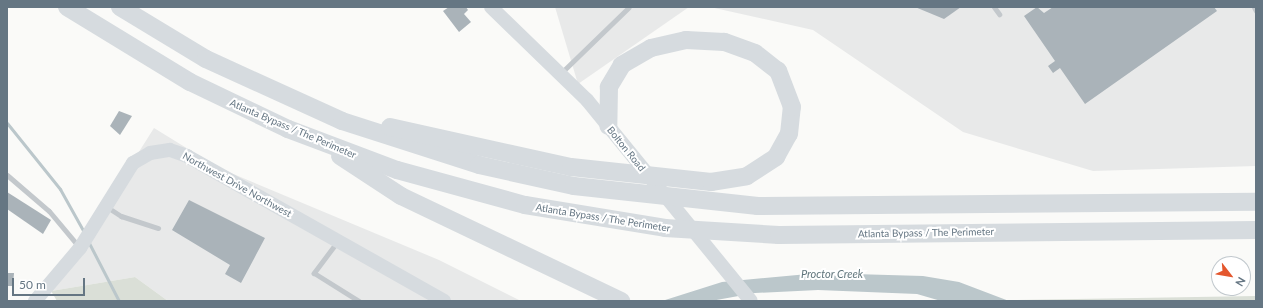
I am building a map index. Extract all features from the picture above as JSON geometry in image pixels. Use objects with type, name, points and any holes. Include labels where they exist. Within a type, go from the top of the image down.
[{"type":"highway","name":"Atlanta Bypass / The Perimeter","points":[[67,7],[190,82],[322,143],[478,194],[525,205],[672,228],[779,235],[1256,230]]},
{"type":"highway","points":[[120,7],[206,58],[308,106],[388,137],[479,165],[574,186],[688,201],[812,207],[1256,202]]},
{"type":"highway","points":[[308,106],[571,167],[711,182],[747,176],[776,157],[789,134],[792,107],[778,71],[755,53],[724,42],[686,40],[651,48],[622,66],[609,87],[608,126]]},
{"type":"highway","points":[[322,143],[401,196],[617,299]]},
{"type":"street","name":"Bolton Road","points":[[491,7],[562,72],[751,301]]},
{"type":"street","name":"Northwest Drive Northwest","points":[[35,301],[80,248],[133,163],[150,153],[170,150],[187,156],[444,301]]},
{"type":"lane","points":[[562,72],[629,7]]},
{"type":"lane","points":[[994,7],[999,14]]},
{"type":"lane","points":[[1254,7],[1256,12]]},
{"type":"lane","points":[[7,175],[49,211],[80,248]]},
{"type":"lane","points":[[106,206],[121,216],[158,228]]},
{"type":"lane","points":[[337,242],[314,273],[359,301]]},
{"type":"shaded area","points":[[555,7],[689,7],[578,84]]},
{"type":"shaded area","points":[[710,7],[1256,7],[1256,166],[1093,171],[963,132],[813,30]]},
{"type":"shaded area","points":[[154,128],[219,168],[439,260],[521,301],[168,301],[135,277],[51,291]]},
{"type":"shaded area","points":[[135,277],[168,301],[57,301],[51,291]]},
{"type":"shaded area","points":[[1256,296],[1256,301],[898,301],[1013,300]]},
{"type":"water","name":"Proctor Creek","points":[[819,273],[923,276],[959,282],[1009,301],[941,301],[917,294],[818,290],[755,293],[711,301],[662,301],[722,282]]},
{"type":"building","points":[[449,7],[466,7],[468,10],[464,14],[471,22],[459,32],[443,11]]},
{"type":"building","points":[[915,7],[961,7],[944,19]]},
{"type":"building","points":[[1037,7],[1044,13],[1053,7],[1214,7],[1217,11],[1085,104],[1060,68],[1053,73],[1048,66],[1055,61],[1024,16]]},
{"type":"building","points":[[119,111],[132,116],[120,135],[110,126]]},
{"type":"building","points":[[7,192],[51,220],[43,234],[7,209]]},
{"type":"building","points":[[189,200],[265,238],[241,283],[225,274],[230,265],[172,230]]},
{"type":"building","points":[[7,273],[14,273],[13,286],[7,286]]},
{"type":"waterway","points":[[7,123],[60,189],[85,234]]},
{"type":"waterway","points":[[89,243],[119,301]]}]
